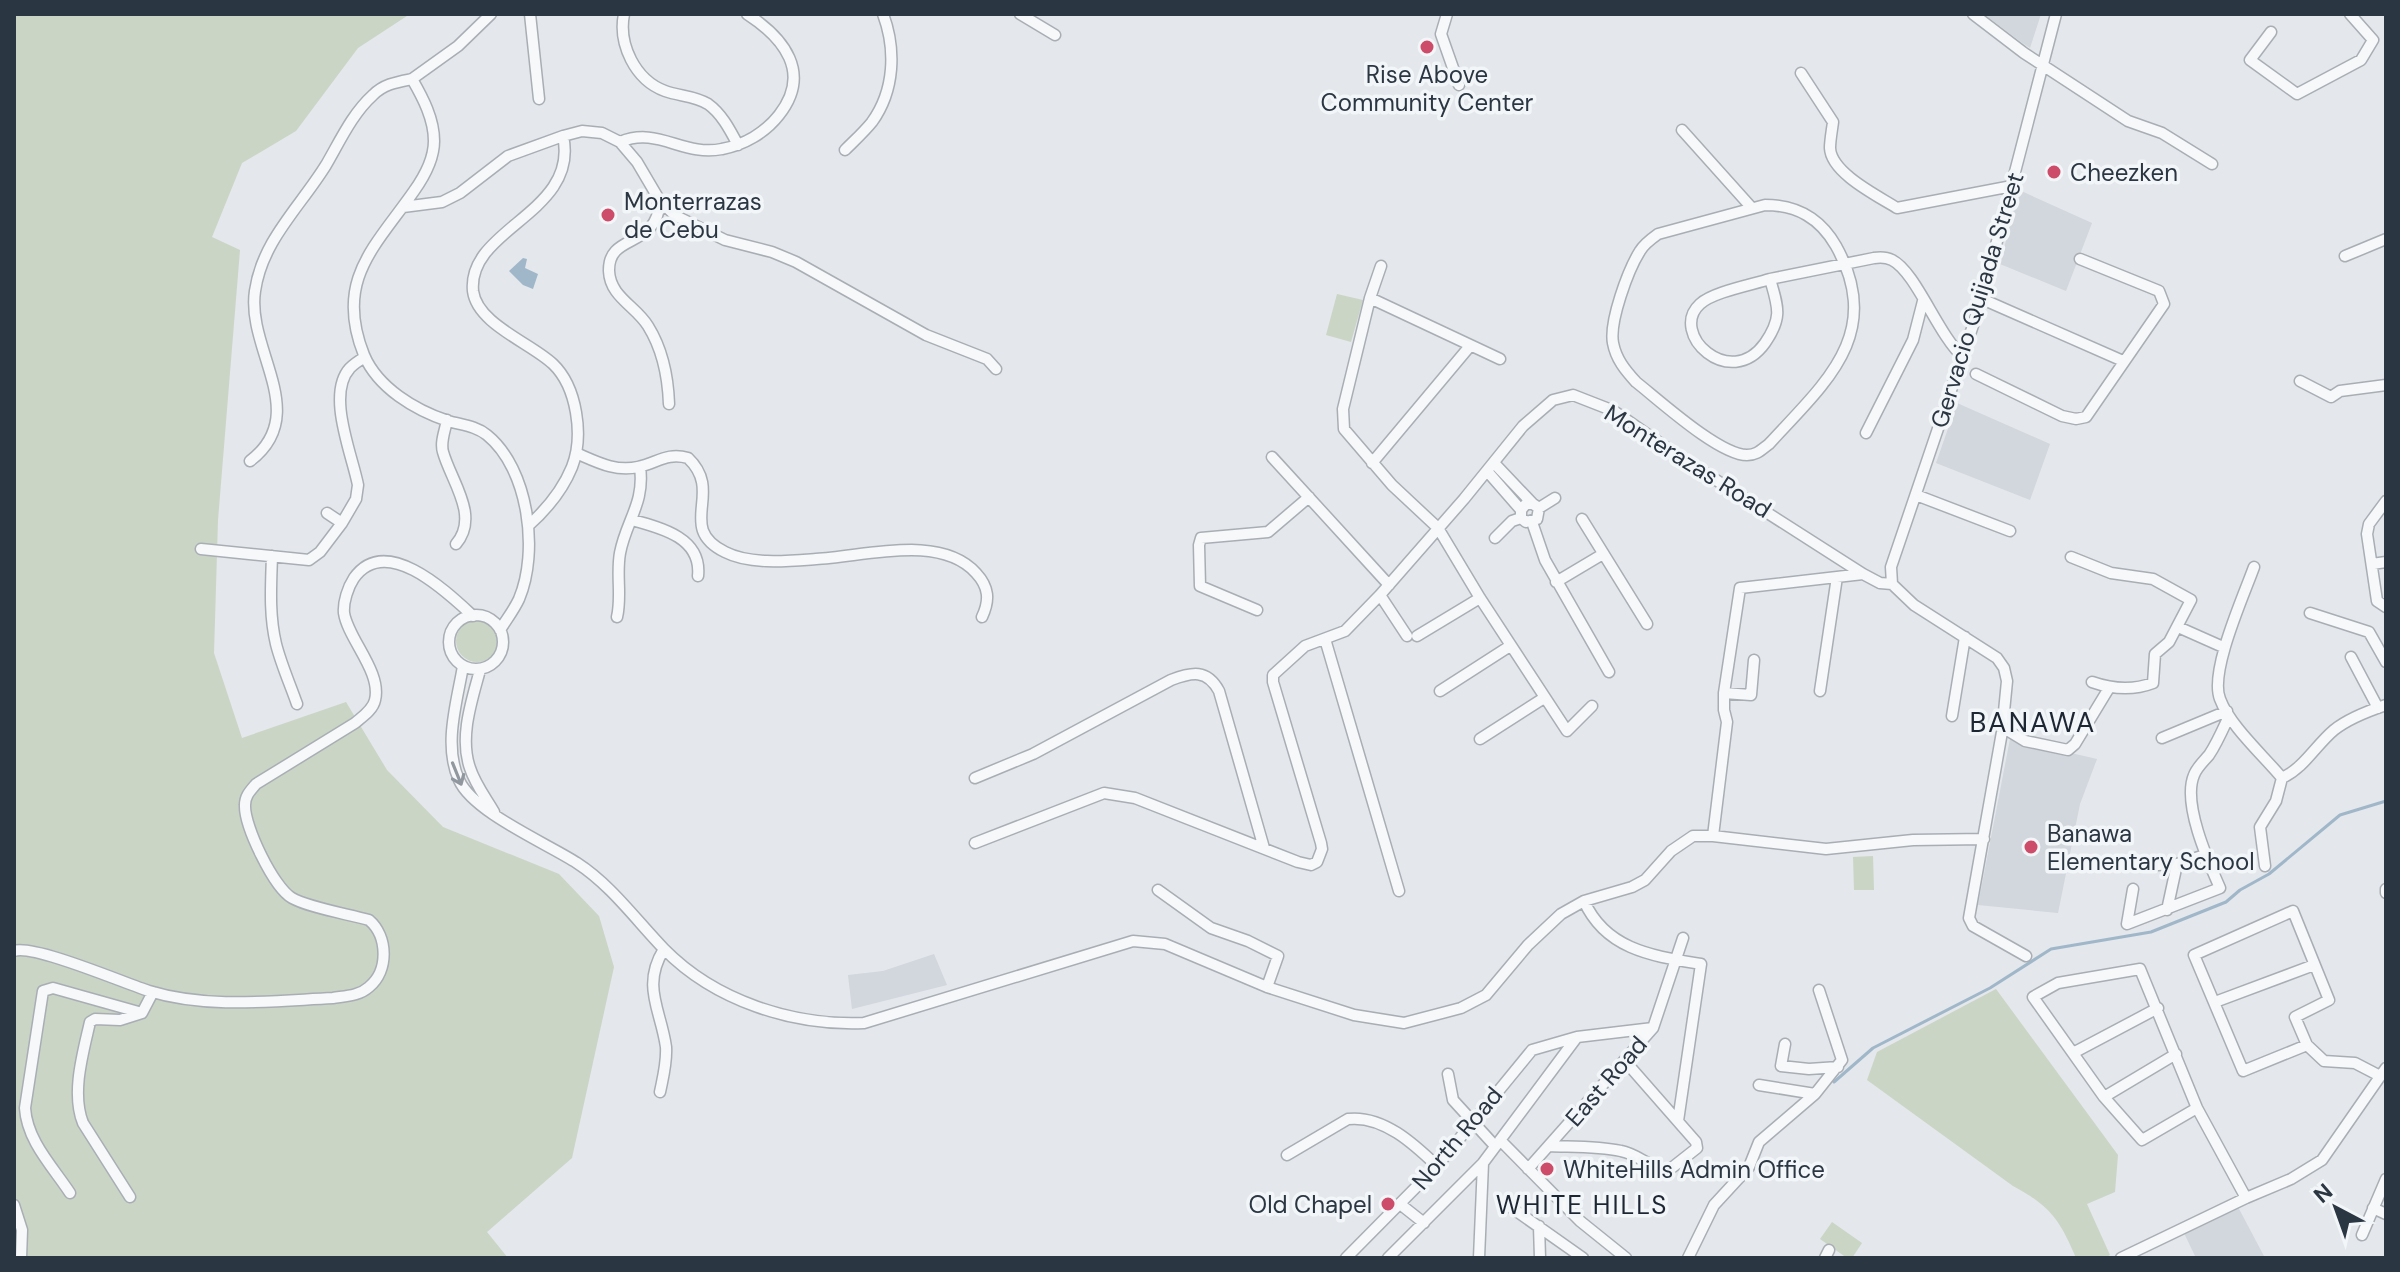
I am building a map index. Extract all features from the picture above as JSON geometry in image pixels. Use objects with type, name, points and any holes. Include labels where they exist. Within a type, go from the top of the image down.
[{"type":"street","points":[[250,461],[264,448],[277,421],[275,385],[262,354],[253,314],[259,270],[277,233],[324,168],[357,112],[374,93],[389,84],[412,79],[450,53],[491,14]]},
{"type":"street","points":[[530,14],[539,99]]},
{"type":"street","points":[[624,14],[621,28],[624,45],[634,66],[648,82],[664,91],[707,103],[722,118],[738,145]]},
{"type":"street","points":[[620,142],[645,135],[706,151],[738,145],[763,132],[788,104],[794,89],[791,60],[782,44],[766,27],[747,14]]},
{"type":"street","points":[[845,150],[872,121],[890,75],[893,58],[891,36],[883,14]]},
{"type":"street","points":[[1020,14],[1055,35]]},
{"type":"street","points":[[1447,14],[1441,34],[1459,85]]},
{"type":"street","points":[[1973,14],[2128,121],[2162,133],[2212,164]]},
{"type":"street","name":"Gervacio Quijada Street","points":[[1892,584],[1891,567],[1982,299],[2056,14]]},
{"type":"street","points":[[2271,32],[2250,60],[2297,94],[2361,60],[2373,40],[2350,14]]},
{"type":"street","points":[[1801,73],[1833,122],[1830,152],[1839,167],[1848,177],[1897,208],[2012,186]]},
{"type":"street","points":[[412,79],[425,102],[434,140],[432,154],[424,177],[378,236],[363,262],[354,309],[357,331],[365,357],[387,387],[408,402],[486,434],[512,465],[519,482],[528,526],[529,553],[519,600],[500,630]]},
{"type":"street","points":[[1682,130],[1751,207]]},
{"type":"street","points":[[403,207],[442,202],[460,193],[508,156],[563,136],[590,131],[620,142],[637,162],[660,201],[676,216],[710,234],[796,262],[926,335],[987,359],[996,369]]},
{"type":"street","points":[[528,526],[548,506],[571,470],[576,453],[575,409],[564,378],[546,358],[486,315],[473,290],[475,272],[483,258],[506,232],[549,195],[562,173],[566,149],[563,136]]},
{"type":"street","points":[[660,201],[660,212],[652,229],[623,244],[615,252],[609,262],[609,274],[611,285],[618,295],[646,323],[653,335],[666,368],[669,404]]},
{"type":"street","points":[[1781,205],[1806,214],[1829,235],[1845,265],[1854,299],[1854,324],[1831,373],[1759,453],[1749,455],[1725,450],[1636,382],[1624,369],[1612,341],[1613,324],[1639,253],[1658,234],[1751,207],[1781,205]]},
{"type":"street","points":[[2345,256],[2386,239]]},
{"type":"street","points":[[1770,279],[1779,310],[1778,317],[1759,351],[1743,362],[1731,364],[1709,354],[1693,335],[1690,324],[1701,302],[1770,279],[1874,258],[1890,259],[1903,269],[1953,347],[1963,357]]},
{"type":"street","points":[[1976,374],[2062,416],[2076,419],[2086,417],[2164,304],[2164,298],[2159,291],[2080,259]]},
{"type":"street","points":[[1381,266],[1370,298],[1342,424],[1372,463],[1438,528],[1510,646],[1567,731],[1592,706]]},
{"type":"street","points":[[1370,298],[1500,359]]},
{"type":"street","points":[[1982,299],[2123,361]]},
{"type":"street","points":[[1866,433],[1913,340],[1923,301]]},
{"type":"street","points":[[1372,463],[1470,346]]},
{"type":"street","points":[[201,549],[309,560],[320,552],[356,499],[358,485],[340,396],[342,381],[349,368],[365,357]]},
{"type":"street","points":[[2300,381],[2331,397],[2345,390],[2386,385]]},
{"type":"street","name":"Monterazas Road","points":[[1264,848],[1304,865],[1317,862],[1321,857],[1321,843],[1273,682],[1277,669],[1305,646],[1345,631],[1464,499],[1523,426],[1553,400],[1573,395],[1614,411],[1863,574],[1880,583],[1892,584]]},
{"type":"street","points":[[447,420],[443,453],[459,491],[465,526],[456,544]]},
{"type":"street","points":[[576,453],[606,466],[640,467],[668,456],[688,458],[705,473],[700,511],[701,527],[706,538],[726,553],[740,558],[816,559],[916,550],[959,558],[982,579],[989,602],[982,617]]},
{"type":"street","points":[[1272,457],[1389,585]]},
{"type":"street","points":[[617,617],[617,575],[621,549],[641,493],[640,467]]},
{"type":"street","points":[[1490,467],[1536,506],[1537,519],[1525,517],[1512,521],[1495,538]]},
{"type":"street","points":[[1490,467],[1525,517],[1556,582],[1609,672]]},
{"type":"street","points":[[1916,495],[2010,531]]},
{"type":"street","points":[[1257,610],[1200,586],[1201,538],[1268,532],[1309,497]]},
{"type":"street","points":[[1525,517],[1526,504],[1536,506],[1555,498]]},
{"type":"street","points":[[2386,501],[2369,524],[2367,534],[2377,601],[2386,607]]},
{"type":"street","points":[[327,513],[342,523]]},
{"type":"street","points":[[1582,519],[1647,624]]},
{"type":"street","points":[[632,520],[677,535],[696,556],[698,576]]},
{"type":"street","points":[[1556,582],[1603,554]]},
{"type":"street","points":[[272,556],[270,596],[276,645],[297,704]]},
{"type":"street","points":[[2071,557],[2111,573],[2153,579],[2191,600],[2169,642],[2155,654],[2153,683],[2131,688],[2109,688],[2092,682]]},
{"type":"street","points":[[14,951],[20,949],[45,955],[153,992],[220,1002],[291,1000],[361,993],[380,973],[384,949],[376,926],[369,920],[292,898],[281,889],[247,822],[244,803],[256,784],[355,723],[367,713],[375,700],[366,661],[344,613],[351,582],[360,570],[372,563],[385,561],[405,565],[449,594],[473,616],[489,619],[500,630],[502,648],[492,664],[480,670],[463,666],[450,652],[450,634],[457,623],[473,616]]},
{"type":"street","points":[[2372,564],[2386,562]]},
{"type":"street","points":[[2254,567],[2223,647],[2218,696],[2228,714],[2282,778]]},
{"type":"street","points":[[1713,836],[1727,722],[1724,693],[1740,588],[1863,574]]},
{"type":"street","points":[[1820,691],[1837,577]]},
{"type":"street","points":[[1892,584],[1914,605],[1997,658],[2004,668],[2007,681],[2002,727],[1970,923],[2026,956]]},
{"type":"street","points":[[1380,595],[1412,636],[1480,598]]},
{"type":"street","points":[[2310,613],[2369,632],[2386,662]]},
{"type":"street","points":[[2178,627],[2223,647]]},
{"type":"street","points":[[1952,716],[1965,637]]},
{"type":"street","points":[[1325,639],[1399,891]]},
{"type":"street","points":[[1440,691],[1510,646]]},
{"type":"street","points":[[2265,866],[2260,827],[2276,801],[2282,778],[2292,773],[2333,731],[2350,719],[2382,707],[2351,657]]},
{"type":"street","points":[[1724,693],[1751,695],[1754,660]]},
{"type":"street","points":[[463,666],[451,742],[452,763],[465,791],[495,814],[587,871],[695,976],[766,1009],[835,1024],[864,1023],[1133,941],[1165,944],[1267,987],[1354,1015],[1404,1023],[1461,1008],[1486,995],[1541,931],[1561,914],[1584,901],[1645,880],[1671,851],[1693,836],[1826,849],[1913,840],[1984,839]]},
{"type":"street","points":[[480,670],[472,700],[466,749],[476,782],[495,814]]},
{"type":"street","points":[[975,778],[1033,754],[1171,680],[1202,673],[1213,680],[1219,691],[1264,848]]},
{"type":"street","points":[[2002,727],[2025,741],[2061,749],[2073,746],[2109,688]]},
{"type":"street","points":[[1480,739],[1544,698]]},
{"type":"street","points":[[2162,738],[2228,714]]},
{"type":"street","points":[[2133,889],[2127,924],[2220,888],[2205,855],[2195,821],[2192,782],[2228,714]]},
{"type":"street","points":[[975,843],[1104,793],[1117,793],[1264,848]]},
{"type":"street","points":[[2158,865],[2177,864],[2205,855]]},
{"type":"street","points":[[2167,910],[2177,864]]},
{"type":"street","points":[[1158,890],[1211,928],[1278,956],[1267,987]]},
{"type":"street","points":[[1584,901],[1596,923],[1612,938],[1634,948],[1701,964],[1678,1121]]},
{"type":"street","points":[[2121,1258],[2291,1179],[2322,1160],[2383,1072],[2355,1063],[2324,1061],[2307,1045],[2295,1017],[2329,1000],[2293,911],[2194,955],[2243,1071],[2307,1045]]},
{"type":"street","name":"East Road","points":[[1528,1169],[1653,1028],[1683,938]]},
{"type":"street","points":[[660,1092],[666,1047],[653,981],[656,963],[664,949]]},
{"type":"street","points":[[2215,1002],[2314,965]]},
{"type":"street","points":[[2197,1108],[2142,1140],[2104,1097],[2033,997],[2058,983],[2140,969],[2197,1108],[2246,1198]]},
{"type":"street","points":[[70,1193],[26,1122],[25,1108],[43,991],[53,988],[142,1013]]},
{"type":"street","points":[[1688,1258],[1714,1205],[1749,1167],[1759,1142],[1815,1094],[1842,1060],[1819,990]]},
{"type":"street","points":[[130,1197],[83,1123],[77,1097],[90,1022],[95,1019],[120,1020],[142,1013],[153,992]]},
{"type":"street","points":[[2073,1053],[2158,1008]]},
{"type":"street","name":"North Road","points":[[1346,1258],[1437,1166],[1532,1050],[1577,1037],[1653,1028]]},
{"type":"street","points":[[1388,1258],[1483,1163],[1577,1037]]},
{"type":"street","points":[[1785,1044],[1781,1066],[1809,1069],[1838,1067]]},
{"type":"street","points":[[2104,1097],[2176,1054]]},
{"type":"street","points":[[1549,1146],[1617,1150],[1669,1170],[1698,1145],[1625,1061]]},
{"type":"street","points":[[1448,1074],[1453,1100],[1473,1121],[1528,1169],[1580,1221],[1626,1258]]},
{"type":"street","points":[[1759,1085],[1815,1094]]},
{"type":"street","points":[[1287,1155],[1348,1119],[1358,1118],[1404,1138],[1437,1166]]},
{"type":"street","points":[[1478,1258],[1483,1163]]},
{"type":"street","points":[[2362,1235],[2386,1179]]},
{"type":"street","points":[[1400,1204],[1424,1223]]},
{"type":"street","points":[[14,1205],[22,1230],[21,1258]]},
{"type":"street","points":[[1512,1208],[1583,1258]]},
{"type":"street","points":[[2373,1208],[2386,1214]]},
{"type":"street","points":[[1539,1226],[1540,1258]]},
{"type":"shaded area","points":[[1984,14],[2041,14],[2030,48],[2021,42]]},
{"type":"shaded area","points":[[2019,190],[2092,223],[2066,291],[2000,264]]},
{"type":"shaded area","points":[[1957,403],[2050,444],[2030,500],[1936,463]]},
{"type":"shaded area","name":"Banawa Elementary School","points":[[2010,739],[2097,759],[2080,804],[2058,913],[1978,905]]},
{"type":"shaded area","points":[[934,954],[947,985],[852,1009],[848,975],[883,971]]},
{"type":"shaded area","points":[[2238,1207],[2265,1258],[2196,1258],[2184,1233]]},
{"type":"green space","points":[[14,14],[410,14],[358,48],[296,131],[242,163],[212,237],[240,250],[218,520],[214,653],[242,738],[346,702],[387,770],[443,827],[559,874],[599,916],[614,967],[572,1158],[487,1232],[508,1258],[14,1258]]},
{"type":"green space","points":[[1337,294],[1363,300],[1351,342],[1326,335]]},
{"type":"green space","points":[[477,620],[492,626],[498,641],[492,656],[477,662],[462,656],[456,641],[462,626]]},
{"type":"green space","points":[[1873,856],[1874,890],[1854,890],[1853,857]]},
{"type":"green space","points":[[1996,989],[2118,1155],[2115,1192],[2087,1204],[2110,1255],[2105,1258],[2076,1258],[2059,1224],[2036,1200],[1867,1080],[1877,1052]]},
{"type":"green space","points":[[1832,1222],[1862,1243],[1852,1258],[1847,1258],[1820,1239]]},
{"type":"water","points":[[523,258],[527,259],[525,268],[538,274],[533,289],[523,285],[509,271]]},
{"type":"waterway","points":[[1834,1082],[1873,1048],[1990,988],[2051,949],[2151,932],[2226,902],[2240,890],[2269,874],[2340,815],[2386,801]]},
{"type":"place","name":"Rise Above Community Center","points":[[1427,47]]},
{"type":"place","name":"Cheezken","points":[[2054,172]]},
{"type":"place","name":"Monterrazas de Cebu","points":[[608,215]]},
{"type":"place","name":"Banawa Elementary School","points":[[2031,847]]},
{"type":"place","name":"WhiteHills Admin Office","points":[[1547,1169]]},
{"type":"place","name":"Old Chapel","points":[[1388,1204]]},
{"type":"district","name":"BANAWA","points":[[2033,722]]},
{"type":"district","name":"WHITE HILLS","points":[[1582,1205]]}]
